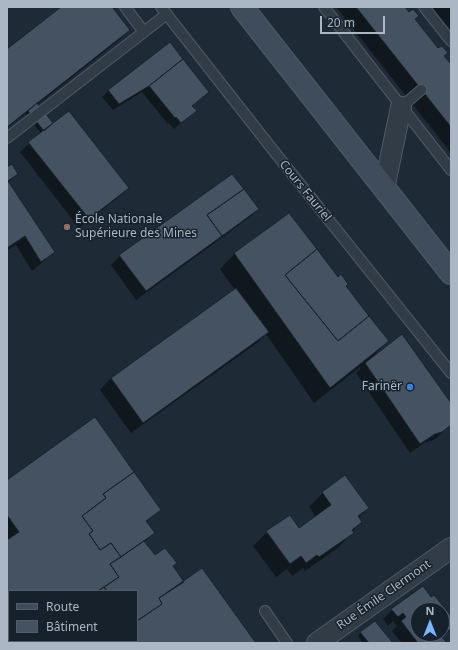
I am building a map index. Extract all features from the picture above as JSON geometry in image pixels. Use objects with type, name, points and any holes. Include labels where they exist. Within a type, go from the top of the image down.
[{"type":"main road","points":[[242,7],[451,273]]},
{"type":"street","points":[[384,189],[401,107]]},
{"type":"street","name":"Rue Émile Clermont","points":[[317,643],[451,548]]},
{"type":"lane","points":[[125,7],[144,32]]},
{"type":"lane","points":[[324,7],[451,170]]},
{"type":"lane","points":[[424,7],[451,41]]},
{"type":"lane","points":[[7,138],[144,32],[164,11]]},
{"type":"lane","name":"Cours Fauriel","points":[[164,11],[451,373]]},
{"type":"lane","points":[[401,107],[421,90]]},
{"type":"lane","points":[[264,612],[287,643]]},
{"type":"building","points":[[61,7],[112,7],[130,30],[7,127],[7,49]]},
{"type":"building","points":[[356,7],[405,7],[409,12],[413,9],[419,16],[415,19],[438,48],[442,46],[448,53],[444,56],[451,64],[451,127]]},
{"type":"building","points":[[170,42],[183,59],[149,86],[119,104],[108,90]]},
{"type":"building","points":[[183,59],[209,92],[192,106],[197,111],[181,123],[176,117],[175,118],[149,86]]},
{"type":"building","points":[[37,103],[53,123],[44,131],[28,111]]},
{"type":"building","points":[[69,111],[129,188],[89,219],[28,142]]},
{"type":"building","points":[[12,164],[18,174],[8,181],[55,252],[41,262],[25,236],[7,248],[7,167]]},
{"type":"building","points":[[232,174],[244,189],[207,215],[222,236],[146,291],[119,255]]},
{"type":"building","points":[[244,189],[259,209],[222,236],[207,215]]},
{"type":"building","points":[[289,213],[317,249],[285,275],[338,341],[369,316],[389,341],[330,388],[234,253]]},
{"type":"building","points":[[317,249],[338,277],[341,274],[348,284],[346,286],[369,316],[338,341],[285,275]]},
{"type":"building","points":[[236,288],[269,332],[143,423],[111,378]]},
{"type":"building","name":"Farinër","points":[[402,334],[451,403],[451,425],[442,432],[435,434],[420,444],[365,363]]},
{"type":"building","points":[[95,417],[134,472],[103,494],[106,498],[82,516],[93,531],[89,534],[100,550],[111,543],[121,557],[110,564],[119,577],[100,590],[8,590],[8,596],[7,540],[19,532],[7,515],[7,480]]},
{"type":"building","points":[[134,472],[161,510],[146,521],[155,533],[121,557],[111,543],[100,550],[89,534],[93,531],[82,516],[106,498],[103,494]]},
{"type":"building","points":[[345,475],[369,508],[358,516],[362,522],[352,530],[354,533],[319,557],[317,555],[306,563],[301,556],[290,564],[266,531],[290,515],[299,528],[331,505],[322,492]]},
{"type":"building","points":[[144,541],[155,555],[165,548],[177,563],[173,566],[184,582],[159,598],[162,604],[138,620],[138,590],[106,590],[104,587],[119,577],[110,564]]},
{"type":"building","points":[[202,568],[256,643],[122,643],[138,642],[138,620],[162,604],[159,598]]},
{"type":"building","points":[[423,586],[431,597],[434,595],[440,602],[410,602],[410,633],[401,621],[406,617],[403,613],[398,617],[391,609]]},
{"type":"building","points":[[104,587],[106,590],[100,590]]},
{"type":"building","points":[[7,594],[8,636],[7,637]]},
{"type":"building","points":[[450,615],[451,616],[450,630]]},
{"type":"building","points":[[375,621],[393,643],[369,643],[360,632]]},
{"type":"building","points":[[8,636],[8,642],[62,643],[7,643]]},
{"type":"building","points":[[61,642],[122,643],[62,643]]},
{"type":"building","points":[[417,642],[447,643],[418,643]]},
{"type":"place","name":"École Nationale Supérieure des Mines","points":[[67,227]]},
{"type":"place","name":"Farinër","points":[[410,387]]}]
